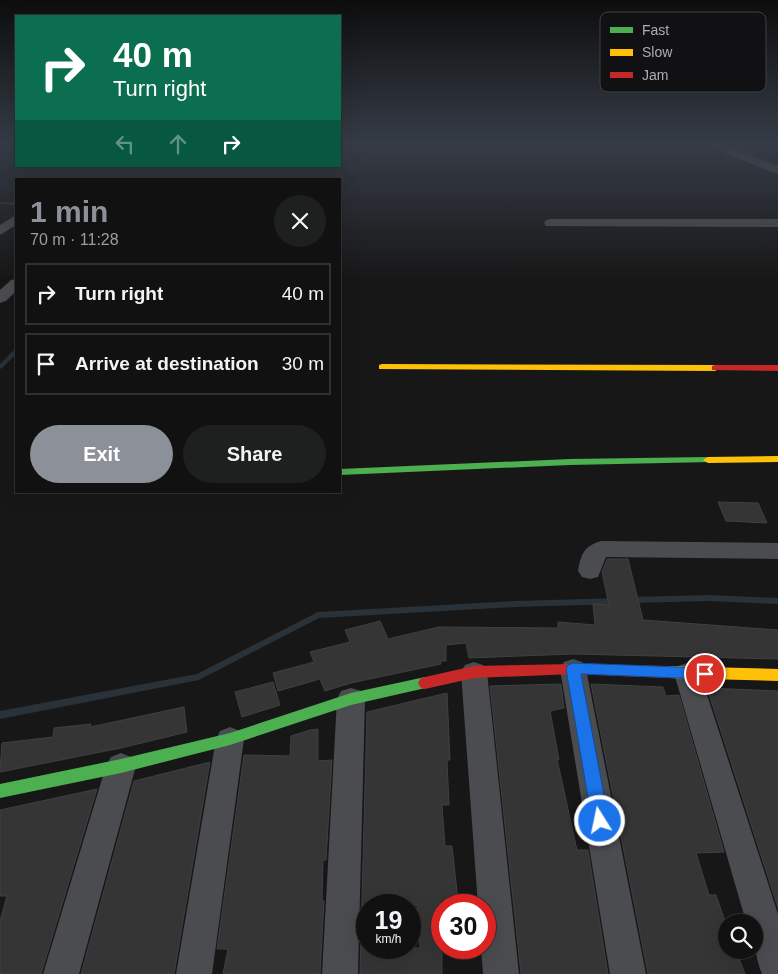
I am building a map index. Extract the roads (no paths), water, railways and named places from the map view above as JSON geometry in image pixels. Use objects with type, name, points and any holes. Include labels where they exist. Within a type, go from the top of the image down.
[{"type":"street","points":[[0,219],[15,220]]},
{"type":"street","points":[[0,232],[15,221]]},
{"type":"street","points":[[551,223],[778,223]]},
{"type":"street","points":[[0,298],[15,284]]},
{"type":"street","points":[[382,367],[778,368]]},
{"type":"street","points":[[341,472],[570,462],[778,459]]},
{"type":"street","points":[[590,571],[593,554],[601,549],[778,551]]},
{"type":"street","points":[[573,669],[628,974]]},
{"type":"street","points":[[0,791],[120,766],[230,738],[351,699],[474,672],[573,669],[687,674],[778,675]]},
{"type":"street","points":[[474,672],[501,974]]},
{"type":"street","points":[[687,674],[778,970]]},
{"type":"street","points":[[340,974],[351,699]]},
{"type":"street","points":[[194,974],[230,738]]},
{"type":"street","points":[[61,974],[120,766]]},
{"type":"waterway","points":[[0,203],[15,204]]},
{"type":"waterway","points":[[0,367],[15,352]]},
{"type":"waterway","points":[[631,600],[709,598],[778,601]]},
{"type":"waterway","points":[[0,715],[199,677],[318,615],[516,604],[618,601]]}]
